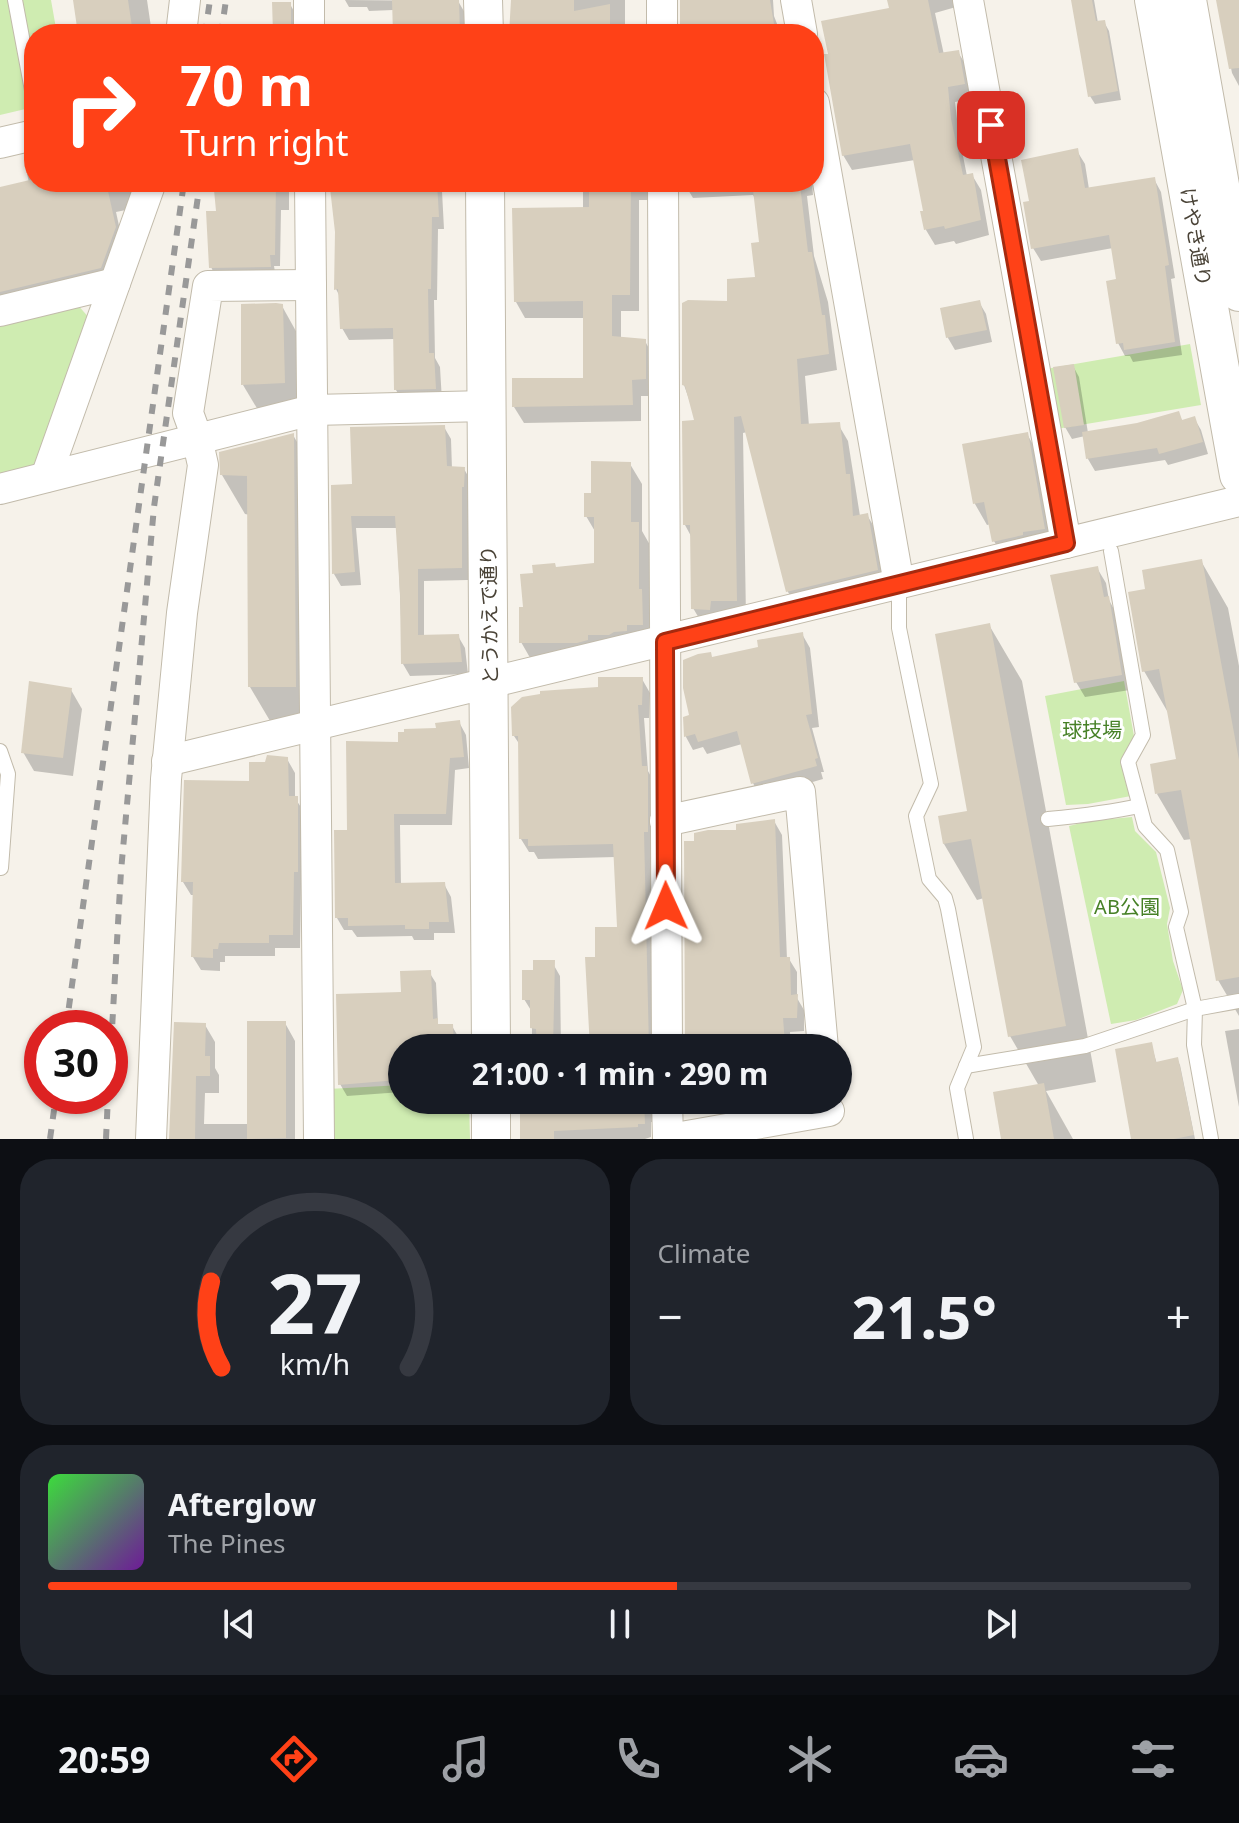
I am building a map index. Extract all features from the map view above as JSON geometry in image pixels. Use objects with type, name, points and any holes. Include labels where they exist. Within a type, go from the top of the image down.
[{"type":"street","points":[[182,24],[185,0]]},
{"type":"street","points":[[309,0],[309,24]]},
{"type":"street","points":[[483,0],[484,24]]},
{"type":"street","points":[[662,0],[662,24]]},
{"type":"street","points":[[796,0],[800,24]]},
{"type":"street","points":[[968,0],[1066,543]]},
{"type":"street","name":"けやき通り","points":[[1154,0],[1239,475]]},
{"type":"street","name":"けやき通り","points":[[1187,0],[1239,292]]},
{"type":"street","points":[[0,143],[24,137]]},
{"type":"street","points":[[824,160],[899,584]]},
{"type":"street","points":[[46,477],[147,192]]},
{"type":"street","points":[[310,192],[319,1139]]},
{"type":"street","name":"とうかえで通り","points":[[485,192],[491,1034]]},
{"type":"street","points":[[663,192],[667,1034]]},
{"type":"street","points":[[0,311],[115,283]]},
{"type":"street","points":[[151,1139],[167,761],[182,613],[203,465],[188,413],[208,286],[311,285]]},
{"type":"street","points":[[0,489],[312,410],[487,406]]},
{"type":"street","points":[[167,761],[1239,501]]},
{"type":"street","points":[[665,821],[800,792],[822,1034]]},
{"type":"street","points":[[491,1114],[491,1139]]},
{"type":"street","points":[[668,1114],[669,1139],[829,1117]]},
{"type":"lane","points":[[15,0],[24,48]]},
{"type":"lane","points":[[1111,551],[1143,735],[1128,762],[1145,826],[1167,850],[1181,912],[1176,927],[1195,1009],[1194,1045],[1211,1139]]},
{"type":"lane","points":[[899,584],[899,628],[931,784],[916,816],[929,879],[945,898],[948,909],[974,1047],[957,1088],[966,1139]]},
{"type":"lane","points":[[0,751],[8,774],[1,868]]},
{"type":"lane","points":[[1048,819],[1100,814],[1139,806]]},
{"type":"lane","points":[[966,1066],[1085,1046],[1195,1009],[1239,1001]]},
{"type":"green space","points":[[0,0],[51,0],[55,24],[24,24],[24,109],[0,115]]},
{"type":"green space","points":[[77,304],[90,319],[39,463],[0,480],[0,320]]},
{"type":"green space","points":[[1190,344],[1201,405],[1056,429],[1046,369]]},
{"type":"green space","name":"球技場","points":[[1124,681],[1134,736],[1123,762],[1131,796],[1066,805],[1045,696]]},
{"type":"green space","name":"AB公園","points":[[1132,817],[1135,831],[1156,852],[1170,908],[1167,924],[1173,961],[1183,990],[1177,1004],[1136,1020],[1111,1024],[1069,826]]},
{"type":"green space","points":[[388,1086],[388,1114],[469,1114],[470,1139],[330,1139],[328,1089]]},
{"type":"building","points":[[73,0],[128,0],[132,24],[77,24]]},
{"type":"building","points":[[392,0],[459,0],[460,24],[393,24]]},
{"type":"building","points":[[511,0],[574,0],[574,11],[610,4],[610,24],[510,24]]},
{"type":"building","points":[[680,0],[770,0],[774,24],[680,24]]},
{"type":"building","points":[[887,0],[928,0],[939,53],[959,50],[965,84],[948,87],[951,119],[963,175],[973,173],[981,220],[945,229],[944,226],[924,230],[910,144],[842,156],[824,54],[828,54],[824,24],[821,21],[889,8]]},
{"type":"building","points":[[1071,0],[1092,0],[1096,21],[1105,20],[1118,91],[1088,97]]},
{"type":"building","points":[[1216,0],[1239,0],[1239,68],[1229,69]]},
{"type":"building","points":[[272,2],[291,2],[291,24],[273,24]]},
{"type":"building","points":[[1078,148],[1085,188],[1155,177],[1169,265],[1165,266],[1175,342],[1124,350],[1123,343],[1116,344],[1106,281],[1116,279],[1109,235],[1031,249],[1023,202],[1029,201],[1021,160]]},
{"type":"building","points":[[24,181],[24,192],[108,192],[116,227],[101,268],[0,292],[0,187]]},
{"type":"building","points":[[214,192],[276,192],[275,255],[270,255],[271,267],[209,268],[206,211],[216,211]]},
{"type":"building","points":[[330,192],[438,192],[439,217],[432,217],[431,289],[428,289],[429,353],[434,353],[436,389],[394,390],[393,328],[340,329],[338,289],[334,290],[335,232]]},
{"type":"building","points":[[589,192],[631,192],[630,295],[612,295],[612,336],[646,339],[646,379],[632,380],[633,405],[512,407],[512,378],[583,378],[583,301],[514,302],[512,208],[589,207]]},
{"type":"building","points":[[753,192],[801,192],[808,252],[812,252],[822,315],[825,315],[829,354],[797,359],[801,424],[840,422],[846,474],[850,474],[853,516],[868,513],[878,570],[786,592],[741,416],[734,417],[737,601],[711,601],[710,610],[691,609],[690,525],[683,525],[682,421],[694,420],[685,386],[682,385],[682,303],[688,300],[727,301],[727,279],[755,277],[751,243],[759,242]]},
{"type":"building","points":[[980,300],[987,330],[946,338],[940,308]]},
{"type":"building","points":[[241,304],[283,304],[285,383],[241,385]]},
{"type":"building","points":[[1074,364],[1084,425],[1064,428],[1053,367]]},
{"type":"building","points":[[1179,411],[1182,420],[1195,416],[1203,442],[1159,454],[1157,448],[1086,459],[1082,432],[1137,423]]},
{"type":"building","points":[[445,425],[447,466],[465,467],[462,487],[462,568],[418,569],[418,635],[459,634],[462,662],[401,664],[395,516],[351,516],[355,572],[332,574],[331,485],[352,484],[350,427]]},
{"type":"building","points":[[1028,432],[1045,529],[992,542],[984,502],[973,504],[962,444]]},
{"type":"building","points":[[294,433],[296,687],[248,687],[247,476],[220,475],[219,452]]},
{"type":"building","points":[[591,461],[631,462],[631,522],[639,522],[639,589],[642,589],[643,625],[627,625],[627,631],[609,635],[588,635],[588,640],[577,643],[519,643],[519,607],[523,607],[520,574],[533,573],[532,565],[555,563],[556,567],[594,563],[594,517],[584,517],[584,493],[591,493]]},
{"type":"building","points":[[1202,559],[1239,760],[1239,977],[1216,981],[1181,790],[1155,794],[1150,764],[1176,759],[1159,669],[1142,672],[1128,592],[1145,589],[1142,570]]},
{"type":"building","points":[[1098,566],[1104,597],[1109,596],[1122,675],[1074,683],[1050,575]]},
{"type":"building","points":[[990,623],[1066,1026],[1008,1037],[971,839],[943,844],[938,816],[967,811],[935,634]]},
{"type":"building","points":[[803,632],[812,714],[806,715],[818,758],[815,759],[817,766],[751,784],[737,731],[698,742],[695,734],[684,737],[683,717],[689,715],[683,688],[683,660],[698,654],[711,652],[712,657],[758,647],[757,640]]},
{"type":"building","points":[[598,677],[643,677],[642,705],[638,705],[642,766],[647,766],[648,774],[648,832],[644,832],[649,1034],[589,1034],[585,957],[595,957],[595,927],[617,927],[613,844],[528,846],[528,839],[519,839],[518,736],[512,736],[511,707],[522,697],[540,694],[540,691],[598,687]]},
{"type":"building","points":[[29,681],[72,688],[63,758],[21,753]]},
{"type":"building","points":[[460,720],[464,757],[450,758],[446,814],[394,814],[395,883],[445,882],[449,922],[429,922],[429,929],[405,929],[405,925],[348,926],[348,918],[335,918],[334,830],[347,830],[346,741],[398,742],[398,732],[404,732],[404,729],[436,728],[435,723]]},
{"type":"building","points":[[267,755],[288,757],[289,796],[298,796],[298,872],[294,872],[293,935],[269,935],[269,943],[219,943],[218,949],[213,949],[213,958],[191,957],[193,882],[181,882],[184,780],[249,781],[249,762],[265,762]]},
{"type":"building","points":[[775,819],[780,957],[790,957],[791,995],[798,994],[797,1018],[783,1018],[784,1034],[685,1034],[684,841],[694,841],[694,833],[708,830],[736,830],[736,824]]},
{"type":"building","points":[[533,960],[555,960],[553,1034],[536,1034],[536,1029],[530,1028],[530,1000],[522,1000],[522,970],[533,970]]},
{"type":"building","points":[[431,970],[433,1019],[438,1018],[438,1024],[453,1024],[453,1034],[388,1034],[388,1081],[338,1085],[336,994],[401,992],[400,971]]},
{"type":"building","points":[[247,1021],[286,1021],[286,1138],[247,1139]]},
{"type":"building","points":[[174,1022],[206,1023],[205,1056],[210,1056],[210,1076],[196,1076],[195,1139],[169,1139]]},
{"type":"building","points":[[1152,1042],[1156,1062],[1178,1057],[1194,1135],[1174,1139],[1131,1139],[1115,1049]]},
{"type":"building","points":[[1044,1083],[1054,1139],[1001,1139],[993,1092]]},
{"type":"building","points":[[520,1114],[645,1114],[645,1124],[638,1124],[638,1127],[554,1131],[554,1139],[520,1139]]},
{"type":"railway","points":[[206,24],[210,0]]},
{"type":"railway","points":[[222,24],[226,0]]},
{"type":"railway","points":[[69,1010],[183,192]]},
{"type":"railway","points":[[113,1010],[121,871],[154,507],[199,192]]},
{"type":"railway","points":[[50,1139],[53,1114]]},
{"type":"railway","points":[[106,1139],[107,1114]]},
{"type":"route","points":[[666,906],[665,642],[1066,543],[991,125]]}]
